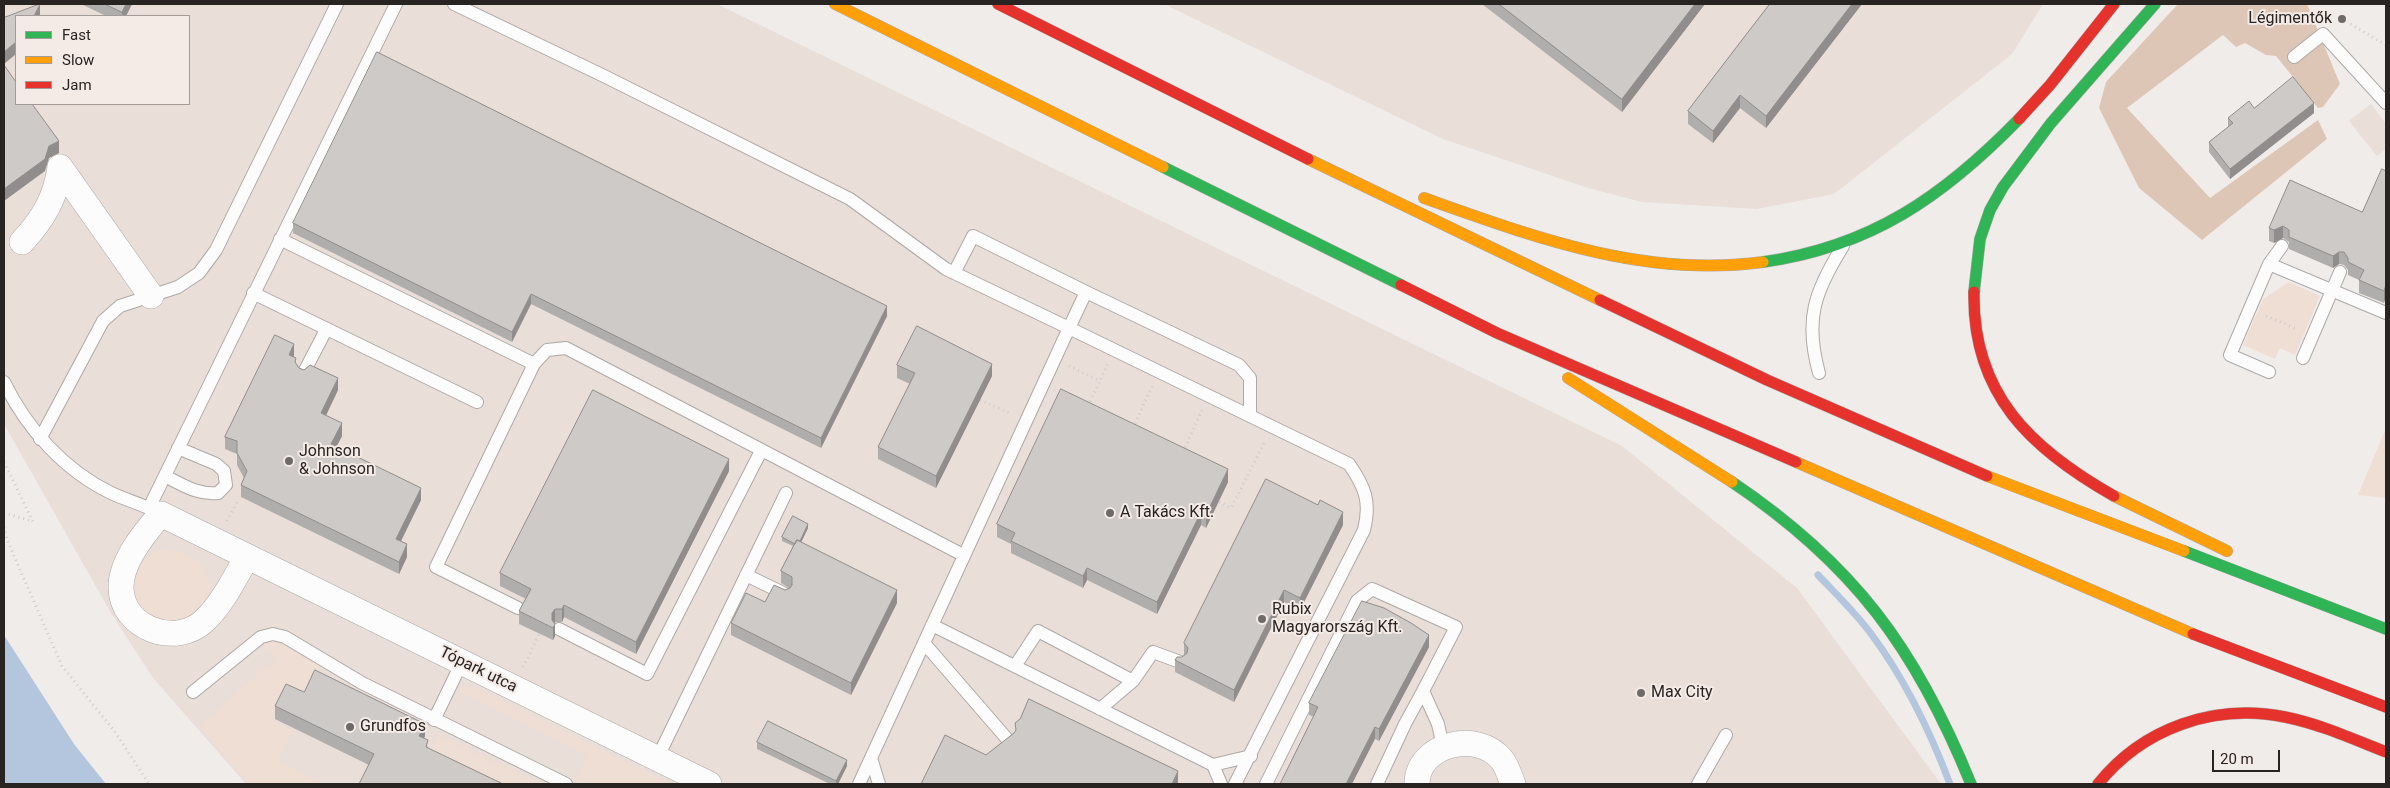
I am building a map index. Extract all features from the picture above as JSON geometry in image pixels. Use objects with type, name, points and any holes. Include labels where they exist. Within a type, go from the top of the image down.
[{"type":"highway","points":[[835,4],[1497,333],[2181,629],[2386,707]]},
{"type":"highway","points":[[998,4],[1299,155],[1768,380],[1954,463],[2386,628]]},
{"type":"highway","points":[[1299,155],[1568,246],[1622,259],[1700,268],[1760,264],[1792,258],[1847,240],[1924,203],[1967,169],[2010,130],[2045,91],[2114,4]]},
{"type":"highway","points":[[2155,4],[2048,127],[2001,190],[1990,210],[1981,237],[1976,265],[1974,319],[1979,350],[1992,385],[2014,418],[2038,443],[2088,481],[2236,555]]},
{"type":"highway","points":[[1497,333],[1746,491],[1827,557],[1861,591],[1909,656],[1934,699],[1971,784]]},
{"type":"highway","points":[[2272,572],[2386,628]]},
{"type":"highway","points":[[2098,784],[2130,750],[2154,735],[2202,717],[2230,714],[2287,717],[2319,726],[2386,752]]},
{"type":"street","points":[[22,242],[50,207],[58,182],[60,167],[151,296]]},
{"type":"street","points":[[155,511],[130,555],[121,586],[123,599],[130,613],[140,624],[154,632],[171,634],[189,632],[205,621],[217,606],[247,556]]},
{"type":"street","name":"Tópark utca","points":[[155,511],[709,784]]},
{"type":"street","points":[[1416,784],[1426,761],[1443,747],[1464,742],[1485,747],[1502,759],[1513,784]]},
{"type":"lane","points":[[40,439],[103,321],[120,306],[178,287],[199,273],[216,250],[338,4]]},
{"type":"lane","points":[[4,382],[11,398],[40,439],[83,478],[112,494],[155,511],[165,476],[178,448],[396,4]]},
{"type":"lane","points":[[454,4],[604,76],[850,199],[954,273],[1349,464],[1360,480],[1366,497],[1368,512],[1364,530],[1251,756],[1235,784]]},
{"type":"lane","points":[[2294,57],[2323,34],[2386,103]]},
{"type":"lane","points":[[954,273],[973,236],[1239,365],[1250,378],[1250,416]]},
{"type":"lane","points":[[280,239],[534,364]]},
{"type":"lane","points":[[1818,373],[1812,337],[1814,305],[1820,286],[1847,240]]},
{"type":"lane","points":[[2269,372],[2230,355],[2269,264],[2282,246]]},
{"type":"lane","points":[[2269,264],[2386,314]]},
{"type":"lane","points":[[2303,358],[2340,272]]},
{"type":"lane","points":[[859,784],[963,555],[1086,292]]},
{"type":"lane","points":[[254,293],[326,330],[477,402]]},
{"type":"lane","points":[[303,374],[326,330]]},
{"type":"lane","points":[[518,608],[436,567],[534,364],[547,350],[566,348],[963,555]]},
{"type":"lane","points":[[165,476],[196,492],[207,494],[218,493],[226,485],[224,471],[216,464],[178,448]]},
{"type":"lane","points":[[559,629],[647,674],[761,451]]},
{"type":"lane","points":[[657,759],[786,492]]},
{"type":"lane","points":[[746,575],[785,594]]},
{"type":"lane","points":[[1266,784],[1357,601],[1372,588],[1456,627],[1405,724],[1378,784]]},
{"type":"lane","points":[[932,625],[1213,765],[1251,756]]},
{"type":"lane","points":[[1015,666],[1038,631],[1133,681]]},
{"type":"lane","points":[[194,692],[261,638],[273,634],[285,637],[362,683],[434,720],[566,784]]},
{"type":"lane","points":[[924,643],[1008,740]]},
{"type":"lane","points":[[1100,709],[1133,681],[1153,652],[1180,662]]},
{"type":"lane","points":[[434,720],[462,662]]},
{"type":"lane","points":[[1424,691],[1438,724],[1443,747]]},
{"type":"lane","points":[[1698,784],[1726,735]]},
{"type":"lane","points":[[871,758],[879,784]]},
{"type":"lane","points":[[1213,765],[1221,784]]},
{"type":"path","points":[[2342,18],[2386,45]]},
{"type":"path","points":[[2249,309],[2313,336]]},
{"type":"path","points":[[1084,413],[1115,350]]},
{"type":"path","points":[[1055,359],[1100,381]]},
{"type":"path","points":[[1130,434],[1159,372]]},
{"type":"path","points":[[1180,458],[1209,396]]},
{"type":"path","points":[[980,400],[1026,420]]},
{"type":"path","points":[[1219,502],[1232,508],[1272,426]]},
{"type":"path","points":[[4,462],[33,522],[4,513]]},
{"type":"path","points":[[216,542],[242,491]]},
{"type":"path","points":[[4,527],[7,540],[62,666],[115,732],[149,784]]},
{"type":"path","points":[[512,687],[539,634]]},
{"type":"shaded area","points":[[4,4],[717,4],[1622,446],[1797,588],[1941,784],[246,784],[153,678],[111,613],[4,424]]},
{"type":"shaded area","points":[[1164,4],[2043,4],[2012,54],[1834,194],[1757,209],[1642,202],[1588,188],[1443,139]]},
{"type":"shaded area","points":[[2178,4],[2307,4],[2340,84],[2323,107],[2318,108],[2276,56],[2266,55],[2245,43],[2236,47],[2223,35],[2127,108],[2210,198],[2318,120],[2327,139],[2202,240],[2139,188],[2099,108],[2106,82]]},
{"type":"shaded area","points":[[2371,104],[2386,124],[2386,149],[2377,156],[2349,121]]},
{"type":"shaded area","points":[[2289,282],[2320,296],[2295,355],[2280,348],[2275,359],[2243,345],[2263,299]]},
{"type":"shaded area","points":[[2386,428],[2386,498],[2358,495]]},
{"type":"shaded area","points":[[161,550],[172,550],[182,553],[198,562],[208,576],[209,586],[206,604],[199,615],[161,627],[133,600],[137,569],[145,559]]},
{"type":"shaded area","points":[[272,641],[288,646],[320,666],[303,698],[288,692],[272,719],[292,731],[279,761],[324,784],[249,784],[199,725],[275,659],[263,645]]},
{"type":"shaded area","points":[[469,685],[672,784],[574,784],[587,756],[459,692],[463,686]]},
{"type":"shaded area","points":[[438,735],[539,784],[481,784],[428,758]]},
{"type":"water","points":[[4,635],[74,744],[106,784],[4,784]]},
{"type":"building","points":[[40,4],[34,15],[15,15],[15,43],[4,52],[4,18]]},
{"type":"building","points":[[105,4],[126,4],[122,12]]},
{"type":"building","points":[[1499,4],[1695,4],[1622,99]]},
{"type":"building","points":[[1770,4],[1852,4],[1766,116],[1740,95],[1713,131],[1688,111]]},
{"type":"building","points":[[377,52],[887,306],[821,438],[531,294],[512,332],[293,223]]},
{"type":"building","points":[[4,65],[15,81],[15,105],[33,105],[59,141],[49,146],[45,159],[4,189]]},
{"type":"building","points":[[2293,77],[2314,103],[2230,169],[2209,142],[2233,123],[2228,118],[2249,101],[2254,108]]},
{"type":"building","points":[[2382,169],[2386,171],[2386,284],[2384,291],[2359,280],[2364,270],[2348,262],[2344,252],[2339,252],[2333,256],[2289,237],[2289,230],[2283,226],[2274,230],[2269,228],[2290,180],[2362,212]]},
{"type":"building","points":[[917,326],[992,364],[936,476],[878,447],[915,373],[897,365]]},
{"type":"building","name":"Johnson & Johnson","points":[[275,335],[294,344],[289,355],[296,358],[295,362],[299,368],[304,370],[310,365],[338,378],[321,413],[342,423],[331,444],[421,488],[396,539],[407,544],[399,562],[241,485],[247,471],[237,453],[237,441],[225,437]]},
{"type":"building","name":"A Takács Kft.","points":[[1061,389],[1228,469],[1206,515],[1201,512],[1157,602],[1087,568],[1083,576],[1011,541],[1015,533],[997,524]]},
{"type":"building","points":[[593,390],[729,459],[636,642],[564,605],[562,609],[555,609],[552,613],[552,620],[555,624],[553,628],[519,611],[531,589],[500,573]]},
{"type":"building","points":[[1266,479],[1318,505],[1320,500],[1343,512],[1300,598],[1284,590],[1234,690],[1175,660],[1177,657],[1182,657],[1187,653],[1188,648],[1184,643]]},
{"type":"building","points":[[793,516],[808,524],[800,541],[797,540],[795,544],[782,537]]},
{"type":"building","points":[[797,540],[897,590],[851,683],[731,623],[746,593],[765,602],[774,585],[785,590],[790,588],[792,577],[781,571]]},
{"type":"building","points":[[1362,601],[1384,608],[1429,635],[1379,729],[1375,727],[1346,784],[1280,784],[1318,707],[1309,703]]},
{"type":"building","name":"Grundfos","points":[[315,670],[425,724],[419,736],[428,740],[426,747],[503,784],[359,784],[374,754],[275,706],[286,684],[304,692]]},
{"type":"building","points":[[1029,699],[1178,771],[1172,784],[921,784],[945,735],[986,755],[1014,733],[1016,730],[1015,723],[1020,719]]},
{"type":"building","points":[[768,721],[847,760],[836,781],[757,742]]},
{"type":"waterway","points":[[1818,575],[1866,627],[1896,670],[1925,726],[1950,784]]},
{"type":"traffic: fast","points":[[1974,292],[1980,239],[1990,210],[2003,187],[2051,123],[2155,4]]},
{"type":"traffic: fast","points":[[1763,262],[1802,255],[1838,244],[1872,230],[1903,214],[1963,172],[2019,119]]},
{"type":"traffic: fast","points":[[1163,167],[1401,285]]},
{"type":"traffic: fast","points":[[1732,482],[1775,513],[1813,545],[1847,578],[1877,613],[1928,691],[1971,784]]},
{"type":"traffic: fast","points":[[2184,551],[2386,629]]},
{"type":"traffic: slow","points":[[835,4],[1163,167]]},
{"type":"traffic: slow","points":[[1308,159],[1600,300]]},
{"type":"traffic: slow","points":[[1424,198],[1548,240],[1632,259],[1675,264],[1718,265],[1763,262]]},
{"type":"traffic: slow","points":[[1568,378],[1732,482]]},
{"type":"traffic: slow","points":[[1796,462],[2193,634]]},
{"type":"traffic: slow","points":[[1987,476],[2184,551]]},
{"type":"traffic: slow","points":[[2114,496],[2227,551]]},
{"type":"traffic: jam","points":[[998,4],[1308,159]]},
{"type":"traffic: jam","points":[[2019,119],[2050,85],[2114,4]]},
{"type":"traffic: jam","points":[[1401,285],[1497,333],[1796,462]]},
{"type":"traffic: jam","points":[[1974,292],[1976,328],[1983,360],[1996,389],[2012,415],[2033,438],[2057,459],[2114,496]]},
{"type":"traffic: jam","points":[[1600,300],[1767,380],[1987,476]]},
{"type":"traffic: jam","points":[[2193,634],[2386,707]]},
{"type":"traffic: jam","points":[[2098,784],[2116,764],[2158,734],[2206,717],[2232,714],[2258,714],[2298,720],[2336,732],[2386,752]]},
{"type":"place","name":"Légimentők","points":[[2342,19]]},
{"type":"place","name":"Johnson & Johnson","points":[[289,461]]},
{"type":"place","name":"A Takács Kft.","points":[[1110,513]]},
{"type":"place","name":"Rubix Magyarország Kft.","points":[[1262,619]]},
{"type":"place","name":"Max City","points":[[1641,693]]},
{"type":"place","name":"Grundfos","points":[[350,727]]}]
